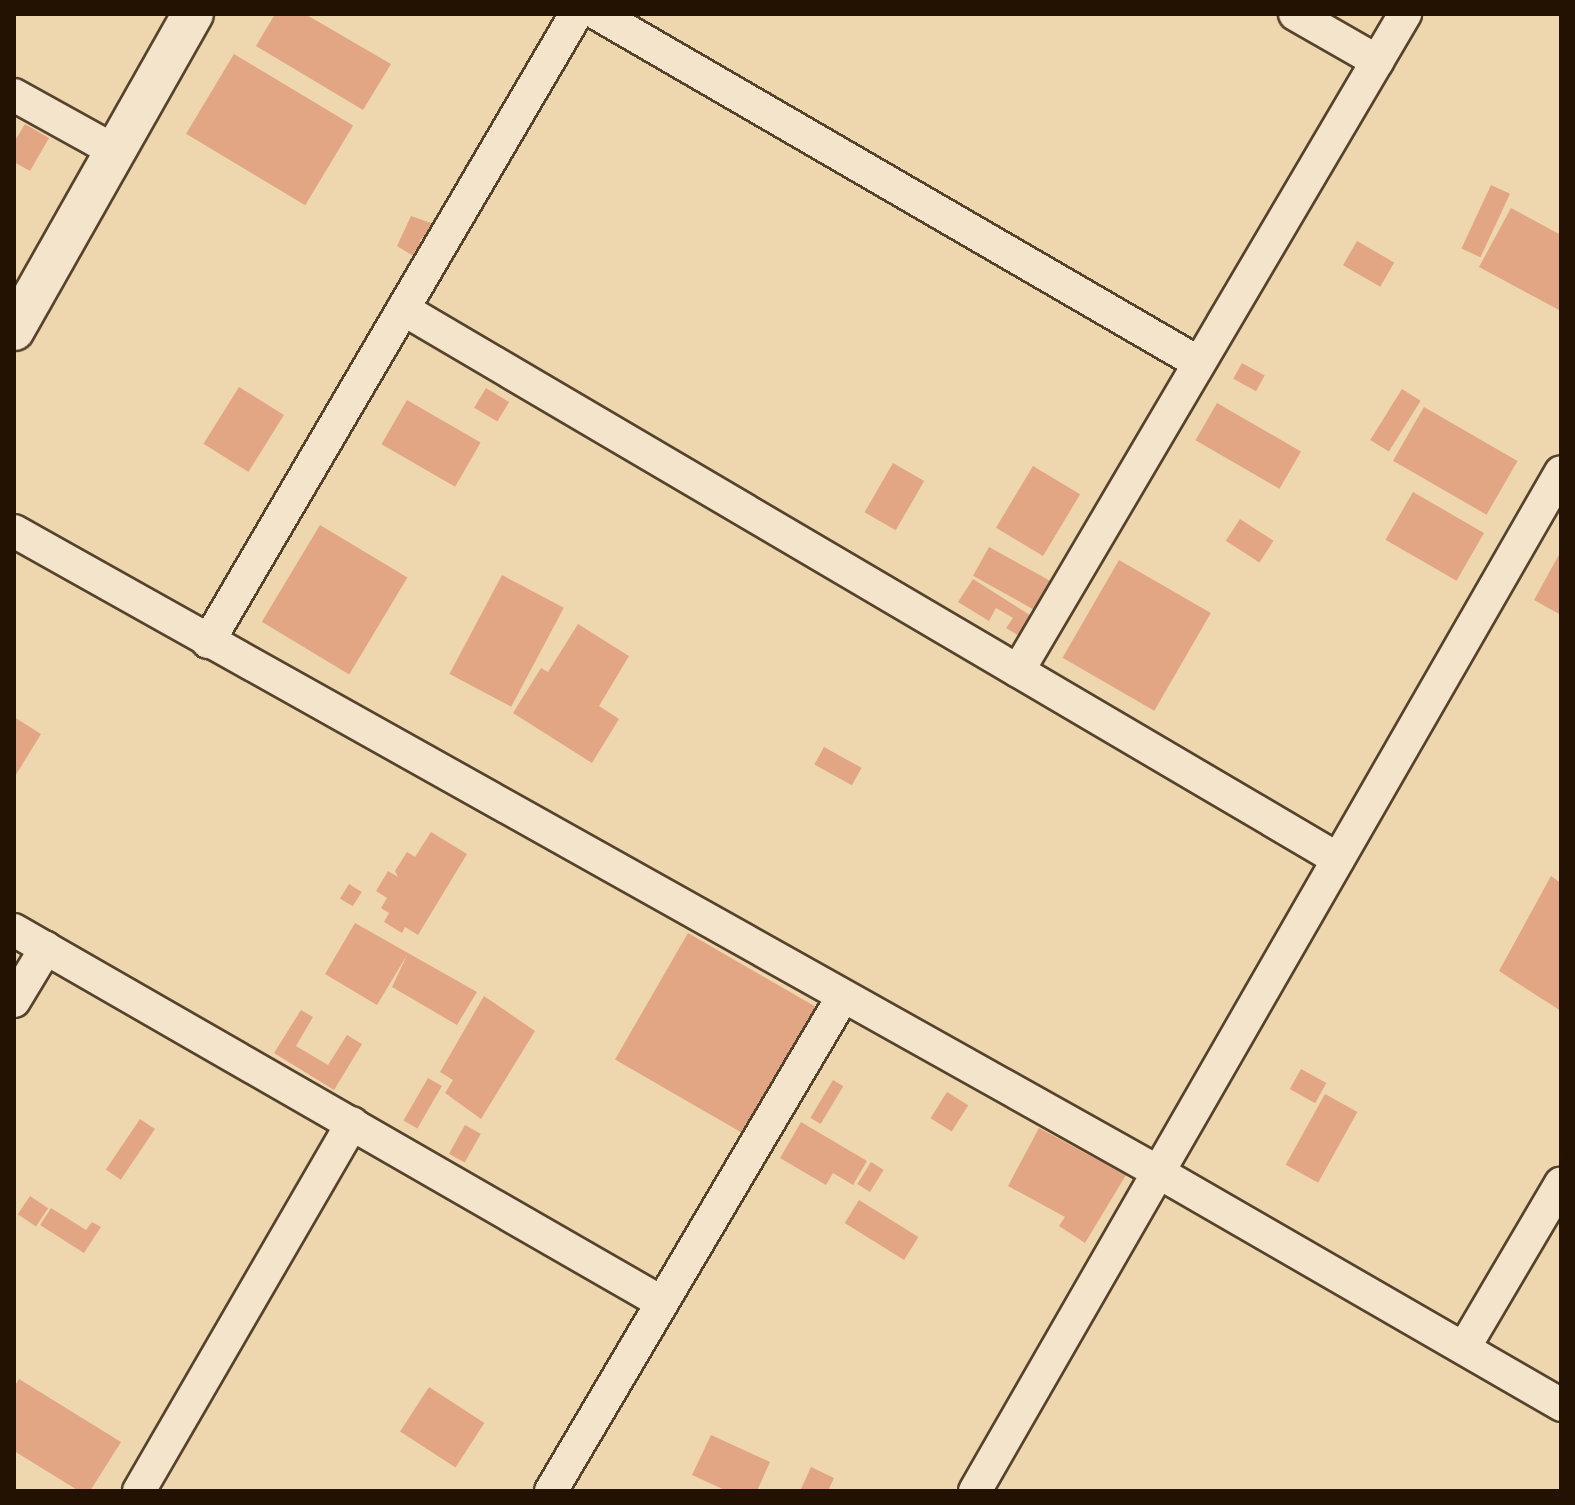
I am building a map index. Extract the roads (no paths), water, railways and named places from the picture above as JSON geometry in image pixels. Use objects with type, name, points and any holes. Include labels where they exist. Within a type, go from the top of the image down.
[{"type":"street","points":[[14,330],[193,14]]},
{"type":"street","points":[[208,642],[576,14]]},
{"type":"street","points":[[598,14],[1199,363]]},
{"type":"street","points":[[1295,14],[1377,61]]},
{"type":"street","points":[[1018,671],[1405,14]]},
{"type":"street","points":[[14,95],[115,151]]},
{"type":"street","points":[[403,309],[1338,859]]},
{"type":"street","points":[[975,1491],[1561,472]]},
{"type":"street","points":[[14,531],[842,998],[1158,1172],[1561,1405]]},
{"type":"street","points":[[14,930],[661,1302]]},
{"type":"street","points":[[14,1001],[46,948]]},
{"type":"street","points":[[551,1491],[842,998]]},
{"type":"street","points":[[139,1491],[352,1123]]},
{"type":"street","points":[[1464,1348],[1561,1183]]}]
